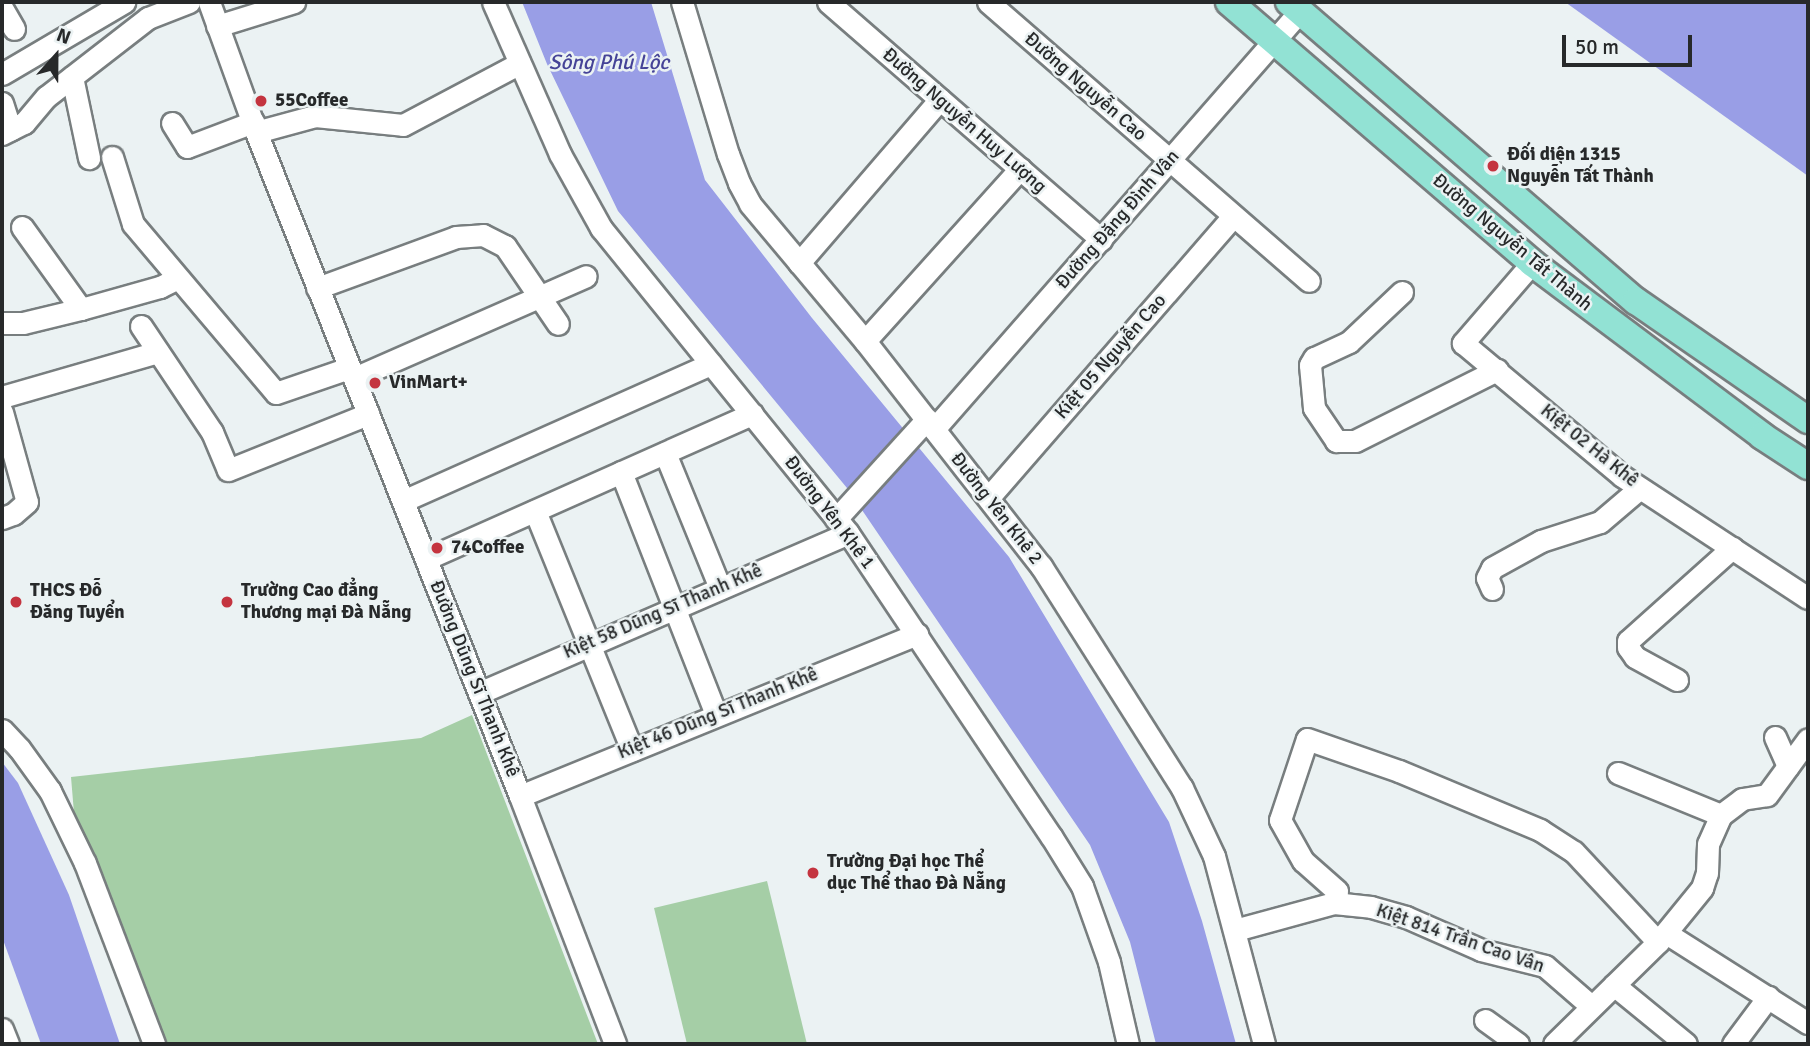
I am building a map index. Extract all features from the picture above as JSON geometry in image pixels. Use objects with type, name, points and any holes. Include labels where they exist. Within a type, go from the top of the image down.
[{"type":"main road","name":"Đường Nguyễn Tất Thành","points":[[1229,2],[1532,263],[1762,436],[1808,466]]},
{"type":"main road","name":"Đường Nguyễn Tất Thành","points":[[1294,6],[1636,302],[1808,420]]},
{"type":"street","points":[[2,74],[124,2]]},
{"type":"street","points":[[2,103],[6,132],[24,123],[46,97],[148,18],[189,2]]},
{"type":"street","name":"Đường Dũng Sĩ Thanh Khê","points":[[209,2],[254,127],[520,796],[615,1044]]},
{"type":"street","points":[[218,26],[295,2]]},
{"type":"street","name":"Đường Yên Khê 1","points":[[493,2],[560,155],[601,228],[843,521],[1082,886],[1109,962],[1128,1044]]},
{"type":"street","name":"Đường Yên Khê 2","points":[[682,2],[738,183],[750,204],[865,341],[989,497],[1068,606],[1182,788],[1214,856],[1264,1044]]},
{"type":"street","name":"Đường Nguyễn Huy Lượng","points":[[828,2],[1101,239]]},
{"type":"street","name":"Đường Nguyễn Cao","points":[[988,2],[1309,281]]},
{"type":"street","name":"Đường Đặng Đình Vân","points":[[843,521],[912,439],[930,424],[1170,161],[1274,41],[1294,6]]},
{"type":"street","points":[[2,8],[14,29]]},
{"type":"street","points":[[172,123],[187,147],[254,127],[315,116],[403,125],[520,63]]},
{"type":"street","points":[[72,77],[89,158]]},
{"type":"street","points":[[799,263],[940,99]]},
{"type":"street","points":[[112,157],[132,224],[176,279],[276,393],[352,373],[542,297],[586,276]]},
{"type":"street","points":[[865,341],[1020,169]]},
{"type":"street","name":"Kiệt 05 Nguyễn Cao","points":[[989,497],[1233,216]]},
{"type":"street","points":[[22,227],[81,309]]},
{"type":"street","points":[[317,288],[456,237],[484,235],[505,246],[558,324]]},
{"type":"street","name":"Kiệt 02 Hà Khê","points":[[1532,263],[1463,343],[1640,488],[1808,598]]},
{"type":"street","points":[[2,323],[23,323],[81,309],[160,287],[176,279]]},
{"type":"street","points":[[1402,292],[1349,342],[1314,358],[1310,365],[1314,408],[1336,441],[1355,441],[1497,370]]},
{"type":"street","points":[[141,326],[212,432],[228,470],[368,414]]},
{"type":"street","points":[[2,397],[158,352]]},
{"type":"street","points":[[403,501],[711,364]]},
{"type":"street","points":[[2,412],[27,502],[13,513],[2,517]]},
{"type":"street","points":[[426,559],[752,414]]},
{"type":"street","points":[[665,453],[720,588]]},
{"type":"street","points":[[621,472],[716,715]]},
{"type":"street","points":[[1492,589],[1487,578],[1492,568],[1541,541],[1600,522],[1640,488]]},
{"type":"street","points":[[535,511],[632,750]]},
{"type":"street","name":"Kiệt 58 Dũng Sĩ Thanh Khê","points":[[479,693],[720,588],[843,521]]},
{"type":"street","points":[[1677,680],[1635,657],[1628,647],[1628,641],[1732,548]]},
{"type":"street","name":"Kiệt 46 Dũng Sĩ Thanh Khê","points":[[520,796],[917,634]]},
{"type":"street","points":[[2,730],[19,748],[50,791],[85,863],[155,1044]]},
{"type":"street","points":[[1775,737],[1788,766]]},
{"type":"street","points":[[1334,903],[1337,891],[1303,861],[1280,820],[1307,739],[1399,771],[1540,830],[1574,852],[1662,937],[1768,997],[1808,1023]]},
{"type":"street","points":[[1554,1044],[1662,937],[1702,888],[1707,873],[1708,844],[1721,815],[1742,799],[1767,795],[1808,739]]},
{"type":"street","points":[[1618,773],[1721,815]]},
{"type":"street","name":"Kiệt 814 Trần Cao Vân","points":[[1235,930],[1334,903],[1371,907],[1406,917],[1481,950],[1545,966],[1591,1006]]},
{"type":"street","points":[[1614,985],[1686,1044]]},
{"type":"street","points":[[1732,1044],[1768,997]]},
{"type":"street","points":[[1485,1020],[1518,1044]]},
{"type":"street","points":[[2,1029],[8,1044]]},
{"type":"green space","points":[[472,715],[598,1044],[164,1044],[75,825],[71,777],[421,738]]},
{"type":"green space","points":[[767,881],[807,1044],[687,1044],[654,908]]},
{"type":"water","name":"Sông Phú Lộc","points":[[522,2],[651,2],[705,180],[812,318],[1009,557],[1169,822],[1202,921],[1236,1044],[1156,1044],[1130,942],[1090,845],[847,488],[618,211],[547,64]]},
{"type":"water","points":[[1565,2],[1808,2],[1808,176]]},
{"type":"water","points":[[2,762],[18,783],[69,895],[120,1044],[41,1044],[2,937]]},
{"type":"place","name":"55Coffee","points":[[261,101]]},
{"type":"place","name":"Đối diện 1315 Nguyễn Tất Thành","points":[[1493,166]]},
{"type":"place","name":"VinMart+","points":[[375,383]]},
{"type":"place","name":"74Coffee","points":[[437,548]]},
{"type":"place","name":"THCS Đỗ Đăng Tuyển","points":[[16,602]]},
{"type":"place","name":"Trường Cao đẳng Thương mại Đà Nẵng","points":[[227,602]]},
{"type":"place","name":"Trường Đại học Thể dục Thể thao Đà Nẵng","points":[[813,873]]}]
